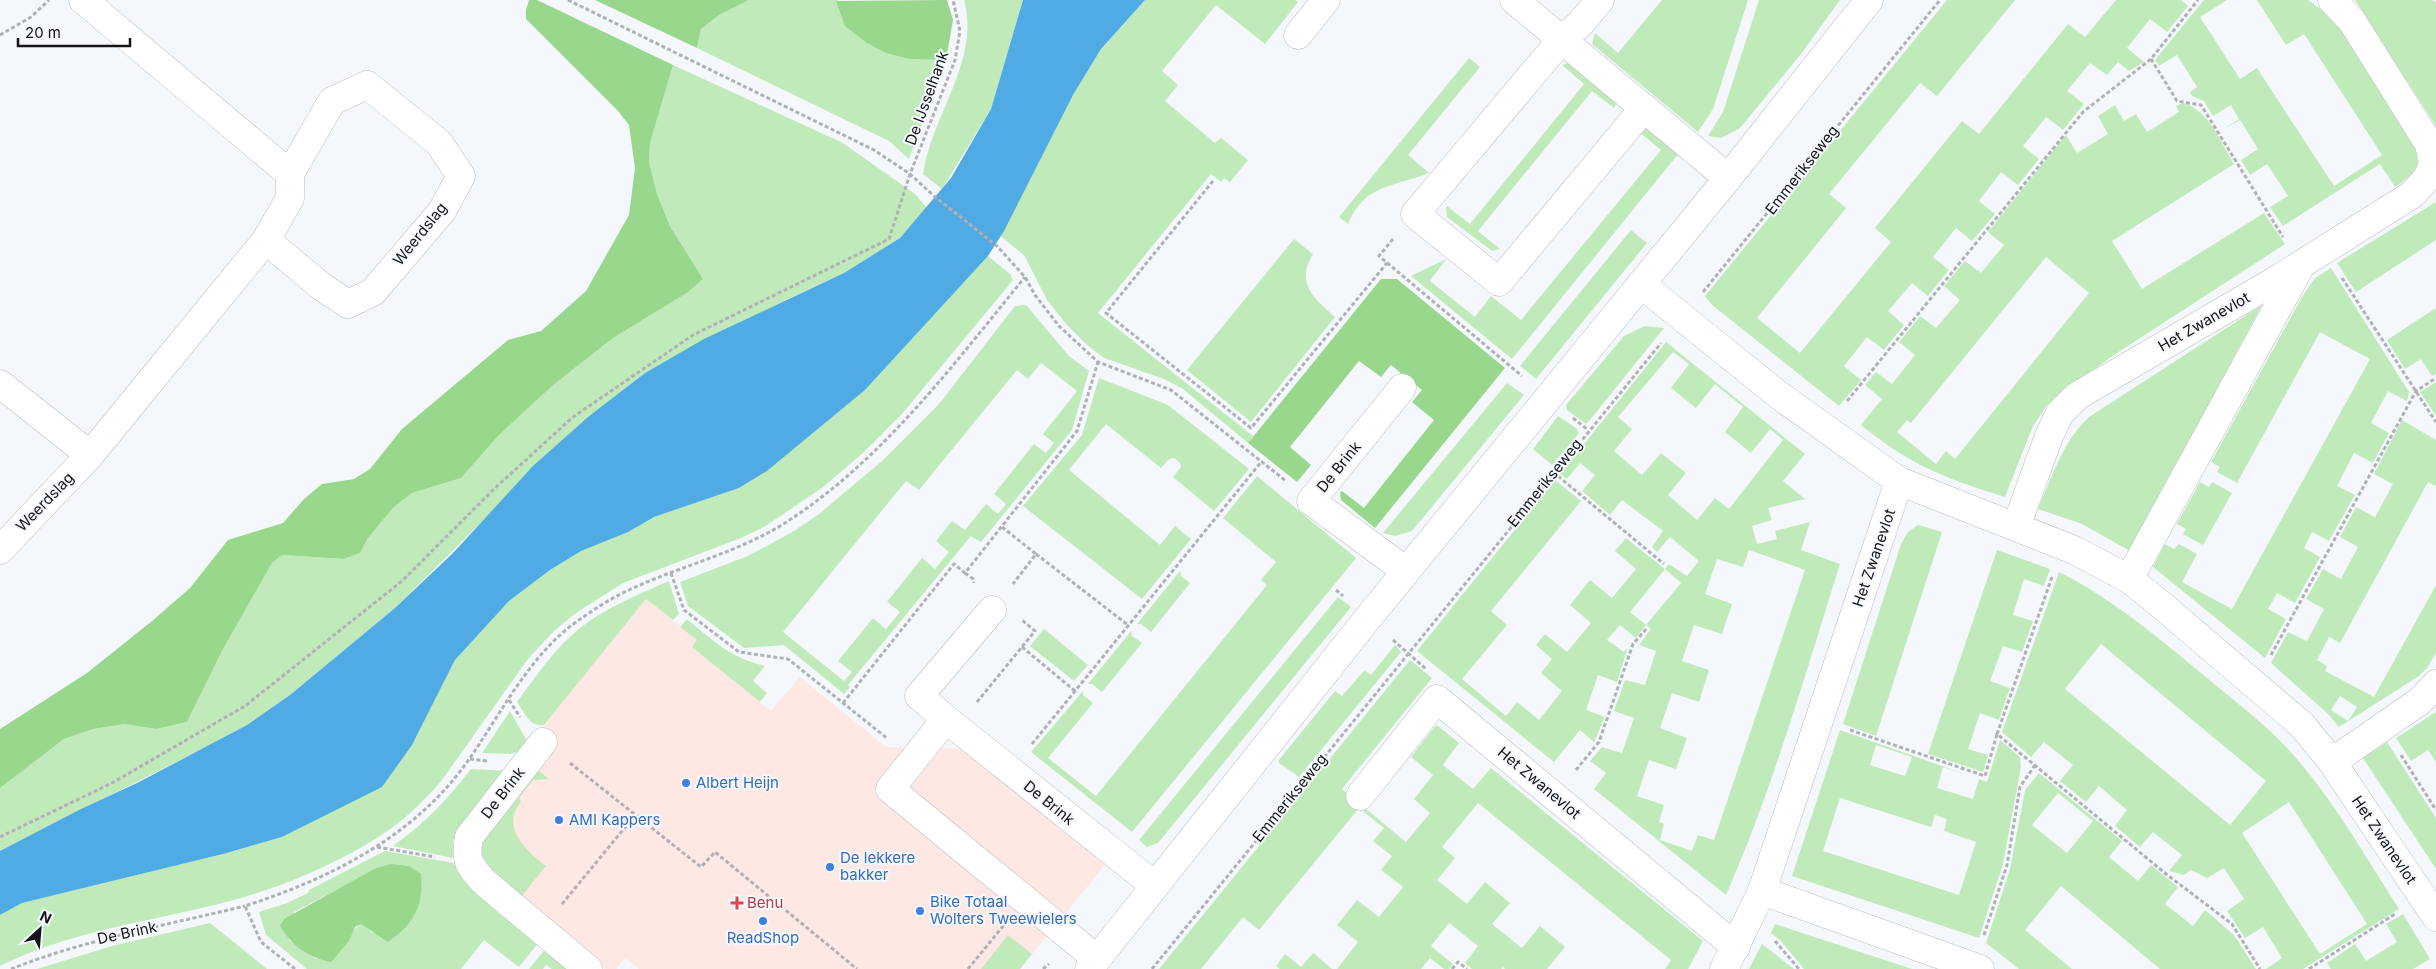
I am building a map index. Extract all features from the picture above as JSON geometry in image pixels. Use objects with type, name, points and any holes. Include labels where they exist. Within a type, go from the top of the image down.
[{"type":"street","points":[[83,0],[290,174]]},
{"type":"street","points":[[1298,35],[1326,0]]},
{"type":"street","points":[[1514,0],[1728,178]]},
{"type":"street","points":[[1600,0],[1580,24],[1562,39],[1415,214],[1499,282],[1644,108]]},
{"type":"street","name":"Het Zwanevlot","points":[[2016,527],[2049,436],[2060,413],[2077,396],[2324,251],[2413,194],[2428,177],[2433,163],[2429,144],[2352,21],[2332,0]]},
{"type":"street","points":[[946,719],[890,788],[1025,900],[1093,964],[1154,885],[1406,571],[1728,178],[1865,4]]},
{"type":"street","name":"Weerdslag","points":[[0,550],[90,455],[266,240],[290,198],[290,174],[332,101],[368,85],[439,143],[462,176],[442,211],[373,292],[348,304],[322,287],[266,240]]},
{"type":"street","name":"Het Zwanevlot","points":[[2129,579],[2301,265]]},
{"type":"street","name":"Het Zwanevlot","points":[[1641,284],[1824,429],[1899,481],[2062,545],[2129,579],[2302,725],[2332,762],[2429,907]]},
{"type":"street","points":[[0,384],[90,455]]},
{"type":"street","name":"De Brink","points":[[1402,388],[1311,501],[1406,571]]},
{"type":"street","name":"Het Zwanevlot","points":[[1360,796],[1437,698],[1555,797],[1730,958],[1762,891],[1899,481]]},
{"type":"street","name":"De Brink","points":[[992,610],[920,696],[1010,771],[1154,885]]},
{"type":"street","points":[[2332,762],[2420,701],[2436,684]]},
{"type":"street","name":"De Brink","points":[[468,863],[466,853],[469,837],[543,742]]},
{"type":"street","points":[[468,863],[484,881],[588,969]]},
{"type":"street","points":[[1762,891],[1977,967]]},
{"type":"path","points":[[0,35],[31,17],[49,0]]},
{"type":"path","points":[[568,0],[874,150],[910,174],[934,196],[997,246],[1025,277],[1034,295],[1059,326],[1098,362],[1170,390],[1311,501]]},
{"type":"path","name":"De IJsselhank","points":[[0,837],[112,784],[245,706],[402,581],[494,489],[573,417],[693,335],[889,239],[910,174],[955,60],[960,32],[953,0]]},
{"type":"path","name":"Emmerikseweg","points":[[1152,969],[1553,472],[1683,316],[1940,0]]},
{"type":"path","points":[[1824,429],[2083,112],[2151,59],[2198,0]]},
{"type":"path","points":[[2151,59],[2177,101],[2201,105],[2301,265]]},
{"type":"path","points":[[1213,181],[1106,313],[1251,428],[1387,263]]},
{"type":"path","points":[[1415,214],[1379,256],[1588,430]]},
{"type":"path","points":[[2324,251],[2436,422]]},
{"type":"path","name":"De Brink","points":[[12,969],[47,955],[95,940],[245,906],[293,890],[347,865],[403,830],[435,802],[470,758],[530,669],[570,627],[627,590],[748,541],[784,523],[843,479],[905,420],[1025,277]]},
{"type":"path","points":[[843,703],[954,564],[965,573],[1078,431],[1098,362]]},
{"type":"path","points":[[2255,684],[2416,390],[2436,378]]},
{"type":"path","points":[[1010,771],[1262,461]]},
{"type":"path","points":[[1553,472],[1664,564]]},
{"type":"path","points":[[1002,527],[1128,625]]},
{"type":"path","points":[[1820,719],[1984,776],[2062,545]]},
{"type":"path","points":[[992,610],[1036,554]]},
{"type":"path","points":[[671,572],[684,610],[739,652],[788,659],[913,759]]},
{"type":"path","points":[[1555,797],[1599,742],[1633,644],[1647,628]]},
{"type":"path","points":[[1022,647],[1075,691]]},
{"type":"path","points":[[2383,728],[2436,810]]},
{"type":"path","points":[[1997,734],[2166,874],[2232,924],[2260,969]]},
{"type":"path","points":[[543,742],[701,867],[715,852],[857,969]]},
{"type":"path","points":[[1977,967],[2002,882],[2020,787],[2035,765]]},
{"type":"path","points":[[540,930],[636,814]]},
{"type":"path","points":[[376,846],[468,863]]},
{"type":"path","points":[[968,969],[1025,900]]},
{"type":"path","points":[[245,906],[261,942],[295,969]]},
{"type":"path","points":[[2309,969],[2429,907]]},
{"type":"path","points":[[1452,969],[1458,962],[1467,969]]},
{"type":"shaded area","points":[[646,599],[698,640],[693,647],[771,711],[800,677],[886,747],[961,749],[1105,865],[1020,969],[639,969],[625,958],[616,969],[605,969],[485,866],[534,767],[544,725]]},
{"type":"green space","points":[[529,0],[537,0],[673,65],[650,143],[649,162],[657,194],[670,226],[703,279],[687,293],[613,338],[552,386],[499,435],[461,478],[412,493],[393,508],[368,538],[360,553],[344,559],[282,555],[272,563],[223,649],[187,722],[156,729],[125,724],[93,729],[64,739],[0,788],[0,729],[87,673],[152,621],[190,588],[228,540],[283,523],[304,499],[322,484],[354,479],[370,469],[402,429],[508,340],[541,331],[586,291],[629,215],[635,168],[629,125],[618,111],[526,19]]},
{"type":"green space","points":[[595,0],[749,0],[719,15],[701,29],[697,48]]},
{"type":"green space","points":[[749,0],[837,0],[910,59],[946,60],[909,159],[889,141],[697,48],[701,29],[719,15]]},
{"type":"green space","points":[[947,0],[953,20],[946,60],[910,59],[886,53],[867,43],[845,26],[836,1]]},
{"type":"green space","points":[[964,0],[1023,0],[991,109],[942,189],[923,174],[935,131],[961,66],[966,44],[967,22]]},
{"type":"green space","points":[[1145,0],[1295,0],[1298,2],[1265,44],[1216,5],[1162,71],[1178,85],[1165,101],[1215,143],[1221,138],[1248,160],[1230,182],[1224,178],[1221,182],[1211,174],[1098,313],[1253,436],[1248,443],[1183,389],[1164,379],[1104,358],[1087,345],[1067,325],[1047,300],[1024,255],[1000,236],[1073,95],[1101,49]]},
{"type":"green space","points":[[1662,0],[1748,0],[1713,109],[1698,132],[1592,44],[1595,33],[1618,53]]},
{"type":"green space","points":[[1759,0],[1840,0],[1801,54],[1740,128],[1721,138],[1708,136],[1723,112]]},
{"type":"green space","points":[[1947,0],[2015,0],[1937,96],[1920,83],[1829,194],[1846,208],[1757,318],[1800,353],[1891,242],[1875,228],[1962,121],[1979,134],[2068,24],[2085,37],[2116,0],[2181,0],[2188,6],[2167,32],[2150,19],[2127,48],[2144,62],[2129,71],[2118,62],[2107,75],[2090,63],[2067,91],[2084,104],[2063,130],[2046,117],[2023,146],[2039,159],[2018,185],[2001,172],[1979,201],[1995,214],[1972,241],[1956,228],[1933,257],[1949,270],[1928,296],[1912,283],[1888,311],[1904,325],[1884,350],[1867,337],[1844,366],[1861,380],[1839,406],[1712,305],[1705,296]]},
{"type":"green space","points":[[2204,0],[2227,0],[2200,17],[2240,79],[2257,68],[2334,186],[2382,155],[2304,34],[2286,45],[2257,0],[2308,0],[2338,22],[2419,151],[2419,158],[2413,173],[2395,187],[2380,164],[2283,226],[2270,207],[2288,196],[2267,164],[2250,175],[2241,160],[2258,149],[2240,120],[2222,130],[2239,119],[2231,105],[2213,116],[2204,101],[2192,96],[2190,92],[2197,87],[2177,55],[2159,66],[2155,60]]},
{"type":"green space","points":[[2355,0],[2432,0],[2436,2],[2436,126]]},
{"type":"green space","points":[[1469,58],[1480,67],[1408,155],[1429,173],[1371,194],[1362,201],[1348,224],[1339,217]]},
{"type":"green space","points":[[1572,61],[1617,102],[1614,108],[1592,91],[1478,231],[1500,249],[1492,251],[1447,217],[1446,208],[1447,206],[1470,224],[1584,84],[1562,65]]},
{"type":"green space","points":[[673,65],[843,143],[915,194],[927,208],[900,238],[844,273],[786,300],[645,373],[576,428],[395,608],[290,695],[247,725],[0,851],[0,788],[64,739],[93,729],[125,724],[156,729],[187,722],[223,649],[272,563],[282,555],[344,559],[360,553],[368,538],[393,508],[412,493],[461,478],[499,435],[552,386],[613,338],[687,293],[703,279],[670,226],[657,194],[649,162],[650,143]]},
{"type":"green space","points":[[2183,103],[2192,107],[2207,120],[2234,164],[2112,241],[2142,289],[2264,213],[2285,244],[2114,355],[2059,394],[2047,405],[2033,426],[2005,497],[1946,477],[1913,461],[1861,425],[1882,399],[1865,385],[1876,372],[1892,384],[1915,355],[1899,342],[1920,316],[1936,328],[1960,300],[1944,286],[1965,261],[1981,273],[2004,245],[1988,232],[2066,135],[2077,153],[2108,134],[2098,116],[2115,105],[2124,121],[2136,114],[2147,132],[2179,112],[2176,106]],"holes":[[[2046,257],[2089,293],[1955,459],[1946,451],[1936,464],[1897,432],[1907,420],[1911,423]]]},
{"type":"green space","points":[[1642,129],[1650,130],[1679,153],[1512,359],[1411,276],[1446,259],[1430,281],[1475,317],[1491,296],[1521,320],[1661,150],[1638,131]]},
{"type":"green space","points":[[2436,202],[2436,240],[2356,292],[2337,263]]},
{"type":"green space","points":[[1631,230],[1647,243],[1536,379],[1520,366]]},
{"type":"green space","points":[[1294,239],[1313,254],[1306,273],[1309,289],[1335,317],[1251,422],[1187,370]]},
{"type":"green space","points":[[988,256],[1010,274],[1013,280],[902,414],[863,453],[822,488],[764,527],[741,538],[623,583],[576,613],[554,631],[528,659],[442,780],[413,811],[387,831],[370,843],[330,864],[269,889],[220,904],[124,925],[60,942],[0,966],[0,915],[22,903],[223,854],[282,837],[310,823],[412,745],[455,660],[509,601],[550,570],[581,551],[654,517],[739,488],[767,471],[865,390]]},
{"type":"green space","points":[[2331,268],[2409,392],[2407,401],[2388,391],[2371,423],[2389,433],[2373,463],[2354,453],[2337,486],[2355,495],[2329,541],[2312,532],[2304,548],[2320,557],[2295,603],[2277,593],[2268,609],[2286,619],[2265,658],[2153,567],[2165,544],[2174,549],[2179,544],[2197,554],[2182,582],[2232,609],[2370,359],[2320,332],[2237,483],[2217,472],[2220,467],[2211,462],[2302,297],[2315,278]]},
{"type":"green space","points":[[1381,279],[1397,279],[1505,368],[1375,528],[1341,500],[1340,493],[1342,491],[1364,508],[1434,420],[1412,402],[1422,390],[1391,365],[1381,377],[1359,361],[1290,447],[1311,465],[1297,482],[1248,443]]},
{"type":"green space","points":[[2262,305],[2130,551],[2082,524],[2038,509],[2065,448],[2089,417]]},
{"type":"green space","points":[[1015,306],[1027,306],[1069,356],[1089,371],[1072,430],[981,542],[971,536],[848,685],[850,687],[844,694],[784,645],[744,648],[688,606],[680,582],[748,556],[794,531],[819,514],[882,461],[939,404]],"holes":[[[1041,363],[1077,391],[1043,434],[1054,443],[1046,453],[1034,444],[994,494],[1006,504],[998,514],[986,504],[965,530],[952,521],[936,541],[949,552],[935,569],[922,558],[887,602],[900,612],[886,629],[873,618],[838,661],[852,672],[844,681],[783,632],[906,481],[919,490],[1017,370],[1028,379]]]},
{"type":"green space","points":[[2436,308],[2436,374],[2432,376],[2421,359],[2405,369],[2387,340]]},
{"type":"green space","points":[[1645,326],[1664,328],[1590,420],[1586,424],[1567,410],[1566,405],[1624,336]]},
{"type":"green space","points":[[1666,342],[1805,454],[1783,481],[1805,499],[1768,508],[1772,520],[1752,526],[1757,544],[1777,539],[1775,531],[1810,522],[1801,550],[1840,564],[1759,814],[1726,895],[1594,789],[1606,773],[1590,761],[1602,747],[1622,753],[1634,718],[1614,711],[1625,680],[1645,685],[1656,651],[1639,645],[1651,629],[1646,625],[1681,583],[1665,569],[1669,564],[1687,576],[1699,561],[1670,537],[1657,552],[1652,547],[1663,531],[1622,500],[1610,515],[1582,491],[1595,475],[1580,463],[1567,479],[1560,474]],"holes":[[[1673,352],[1689,364],[1671,388],[1696,408],[1715,384],[1743,407],[1725,432],[1751,453],[1770,429],[1783,440],[1729,509],[1715,498],[1697,520],[1668,495],[1686,473],[1661,453],[1642,475],[1614,451],[1632,429],[1618,417]],[[1749,550],[1805,570],[1714,840],[1698,835],[1692,851],[1660,840],[1664,824],[1659,822],[1664,805],[1637,796],[1649,760],[1676,769],[1687,738],[1660,728],[1672,693],[1699,702],[1709,670],[1682,661],[1694,625],[1722,634],[1732,604],[1705,594],[1717,559],[1743,567]]]},
{"type":"green space","points":[[1099,378],[1168,405],[1249,469],[1214,511],[1173,477],[1181,467],[1180,463],[1174,458],[1169,459],[1161,468],[1106,424],[1069,470],[1160,545],[1175,526],[1191,539],[1142,599],[1023,506],[1082,435]]},
{"type":"green space","points":[[2436,382],[2436,416],[2420,392]]},
{"type":"green space","points":[[1507,383],[1524,395],[1412,531],[1395,536],[1383,533]]},
{"type":"green space","points":[[1558,416],[1576,428],[1579,433],[1552,465],[1533,449]]},
{"type":"green space","points":[[2402,420],[2436,440],[2436,486],[2428,482],[2340,643],[2329,637],[2317,660],[2327,666],[2325,671],[2374,697],[2436,585],[2436,653],[2427,668],[2419,676],[2339,727],[2327,713],[2271,663],[2288,632],[2307,641],[2324,609],[2306,599],[2323,569],[2341,579],[2358,547],[2340,537],[2356,507],[2375,517],[2393,484],[2374,474]],"holes":[[[2340,696],[2357,707],[2348,721],[2331,710]]]},
{"type":"green space","points":[[1257,476],[1356,558],[1132,832],[1031,752],[1083,691],[1083,695],[1093,703],[1048,758],[1096,796],[1267,585],[1261,580],[1276,562],[1223,518]]},
{"type":"green space","points":[[1555,480],[1581,501],[1491,611],[1507,625],[1462,679],[1506,716],[1517,702],[1539,720],[1562,691],[1541,673],[1552,659],[1536,645],[1545,634],[1567,652],[1591,623],[1570,605],[1590,580],[1612,598],[1636,569],[1615,551],[1626,538],[1665,569],[1630,612],[1646,625],[1636,638],[1620,625],[1607,640],[1624,652],[1628,647],[1617,682],[1598,675],[1586,710],[1605,717],[1594,742],[1580,730],[1554,762],[1417,651]]},
{"type":"green space","points":[[2200,482],[2209,487],[2212,482],[2232,493],[2203,545],[2183,534],[2186,529],[2177,524]]},
{"type":"green space","points":[[1918,525],[1942,532],[1876,736],[1843,724],[1901,544],[1908,532]]},
{"type":"green space","points":[[1997,550],[2050,569],[2044,586],[2024,579],[2013,615],[2033,621],[2022,652],[2003,646],[1990,681],[2010,688],[1999,720],[1980,713],[1968,749],[1988,755],[1983,772],[1928,754]]},
{"type":"green space","points":[[1180,571],[1181,576],[1190,583],[1151,632],[1141,624],[1137,624]]},
{"type":"green space","points":[[2059,572],[2122,610],[2264,725],[2289,750],[2320,787],[2399,909],[2303,969],[2266,969],[2282,958],[2263,927],[2245,938],[2227,911],[2244,899],[2224,868],[2207,878],[2191,870],[2184,875],[2169,871],[2182,855],[2153,832],[2140,847],[2115,826],[2127,810],[2099,786],[2086,802],[2060,781],[2073,765],[2044,742],[2031,757],[2002,732]],"holes":[[[2101,644],[2266,781],[2230,825],[2065,689]],[[2289,802],[2367,924],[2320,954],[2242,833]]]},
{"type":"green space","points":[[669,581],[679,614],[673,620],[646,599],[544,725],[531,722],[517,702],[563,643],[605,611]]},
{"type":"green space","points":[[1338,597],[1351,607],[1158,843],[1147,847],[1139,840]]},
{"type":"green space","points":[[687,619],[723,648],[742,658],[765,666],[753,681],[767,693],[760,702],[692,647],[697,640],[680,627]]},
{"type":"green space","points":[[1044,629],[1088,665],[1074,681],[1030,646]]},
{"type":"green space","points":[[1131,631],[1132,636],[1142,643],[1102,692],[1092,684],[1088,684]]},
{"type":"green space","points":[[1395,645],[1401,652],[1299,777],[1279,763],[1278,761],[1335,691],[1342,696],[1363,672],[1365,671],[1371,675]]},
{"type":"green space","points":[[1410,660],[1432,678],[1342,789],[1406,842],[1430,813],[1414,799],[1433,775],[1411,757],[1435,726],[1438,726],[1459,743],[1443,765],[1473,789],[1491,768],[1703,941],[1688,969],[1665,969],[1671,960],[1478,803],[1442,847],[1455,858],[1437,880],[1467,904],[1485,882],[1510,903],[1492,924],[1522,948],[1540,926],[1565,947],[1547,969],[1505,969],[1503,967],[1501,969],[1472,969],[1465,963],[1478,946],[1449,923],[1431,946],[1453,964],[1449,969],[1444,969],[1430,958],[1421,969],[1337,969],[1358,942],[1337,925],[1357,900],[1379,917],[1403,887],[1381,870],[1392,856],[1373,841],[1384,828],[1359,808],[1259,930],[1243,917],[1201,969],[1159,969]]},
{"type":"green space","points":[[510,711],[527,741],[521,751],[510,754],[482,753]]},
{"type":"green space","points":[[2436,712],[2436,762],[2428,750],[2411,761],[2396,738]]},
{"type":"green space","points":[[1840,730],[1971,776],[1943,767],[1937,788],[1973,799],[1979,779],[1987,782],[2000,740],[2020,757],[2021,767],[2003,864],[1979,938],[1792,876]],"holes":[[[1876,745],[1912,757],[1905,776],[1870,765]],[[1840,798],[1931,827],[1935,815],[1947,819],[1944,831],[1976,842],[1959,895],[1823,851]]]},
{"type":"green space","points":[[2387,742],[2436,818],[2436,869],[2363,758]]},
{"type":"green space","points":[[534,767],[549,779],[533,780],[519,798],[521,802],[515,812],[513,821],[515,830],[524,846],[546,866],[520,898],[493,875],[484,860],[481,842]]},
{"type":"green space","points":[[471,769],[508,771],[458,832],[453,841],[453,858],[393,846],[435,810]]},
{"type":"green space","points":[[2039,773],[2122,841],[2109,857],[2138,881],[2151,865],[2178,887],[2165,904],[2193,926],[2205,910],[2234,935],[2256,969],[2160,969],[2061,886],[2025,930],[2072,969],[2019,969],[1986,943],[2010,869],[2025,790]],"holes":[[[2058,793],[2093,821],[2067,853],[2032,825]]]},
{"type":"green space","points":[[385,851],[454,863],[459,873],[540,941],[519,967],[484,940],[461,969],[307,969],[266,935],[259,912],[287,903],[308,893],[309,890]],"holes":[[[352,882],[373,934],[364,924],[361,924],[317,959],[289,940],[294,912]]]},
{"type":"green space","points":[[391,864],[409,866],[421,874],[422,885],[419,904],[411,921],[388,942],[361,924],[355,927],[349,941],[331,962],[301,950],[284,933],[280,926],[284,919],[376,868]]},
{"type":"green space","points":[[2403,914],[2430,959],[2413,969],[2331,969],[2327,963],[2355,944],[2366,961],[2397,942],[2386,924]]},
{"type":"green space","points":[[210,923],[267,969],[37,969],[112,946]]},
{"type":"green space","points":[[1775,924],[1912,969],[1804,969],[1781,941],[1771,933]]},
{"type":"green space","points":[[1008,935],[1032,954],[1020,969],[981,969]]},
{"type":"green space","points":[[1762,944],[1794,969],[1749,969]]},
{"type":"green space","points":[[547,947],[574,969],[552,969],[546,965],[543,969],[529,969]]},
{"type":"green space","points":[[1313,953],[1332,969],[1280,969],[1276,966],[1285,954],[1301,967]]},
{"type":"water","points":[[1023,0],[1145,0],[1101,49],[1073,95],[1004,231],[988,256],[865,390],[767,471],[739,488],[654,517],[628,532],[581,551],[550,570],[509,601],[455,660],[412,745],[382,787],[282,837],[223,854],[22,903],[0,915],[0,851],[79,810],[139,782],[247,725],[290,695],[395,608],[454,552],[533,466],[588,417],[645,373],[704,339],[844,273],[900,238],[951,178],[991,109]]},
{"type":"place","name":"Albert Heijn","points":[[686,783]]},
{"type":"place","name":"AMI Kappers","points":[[559,820]]},
{"type":"place","name":"De lekkere bakker","points":[[830,867]]},
{"type":"place","name":"Benu","points":[[737,903]]},
{"type":"place","name":"Bike Totaal Wolters Tweewielers","points":[[920,911]]},
{"type":"place","name":"ReadShop","points":[[763,921]]}]
